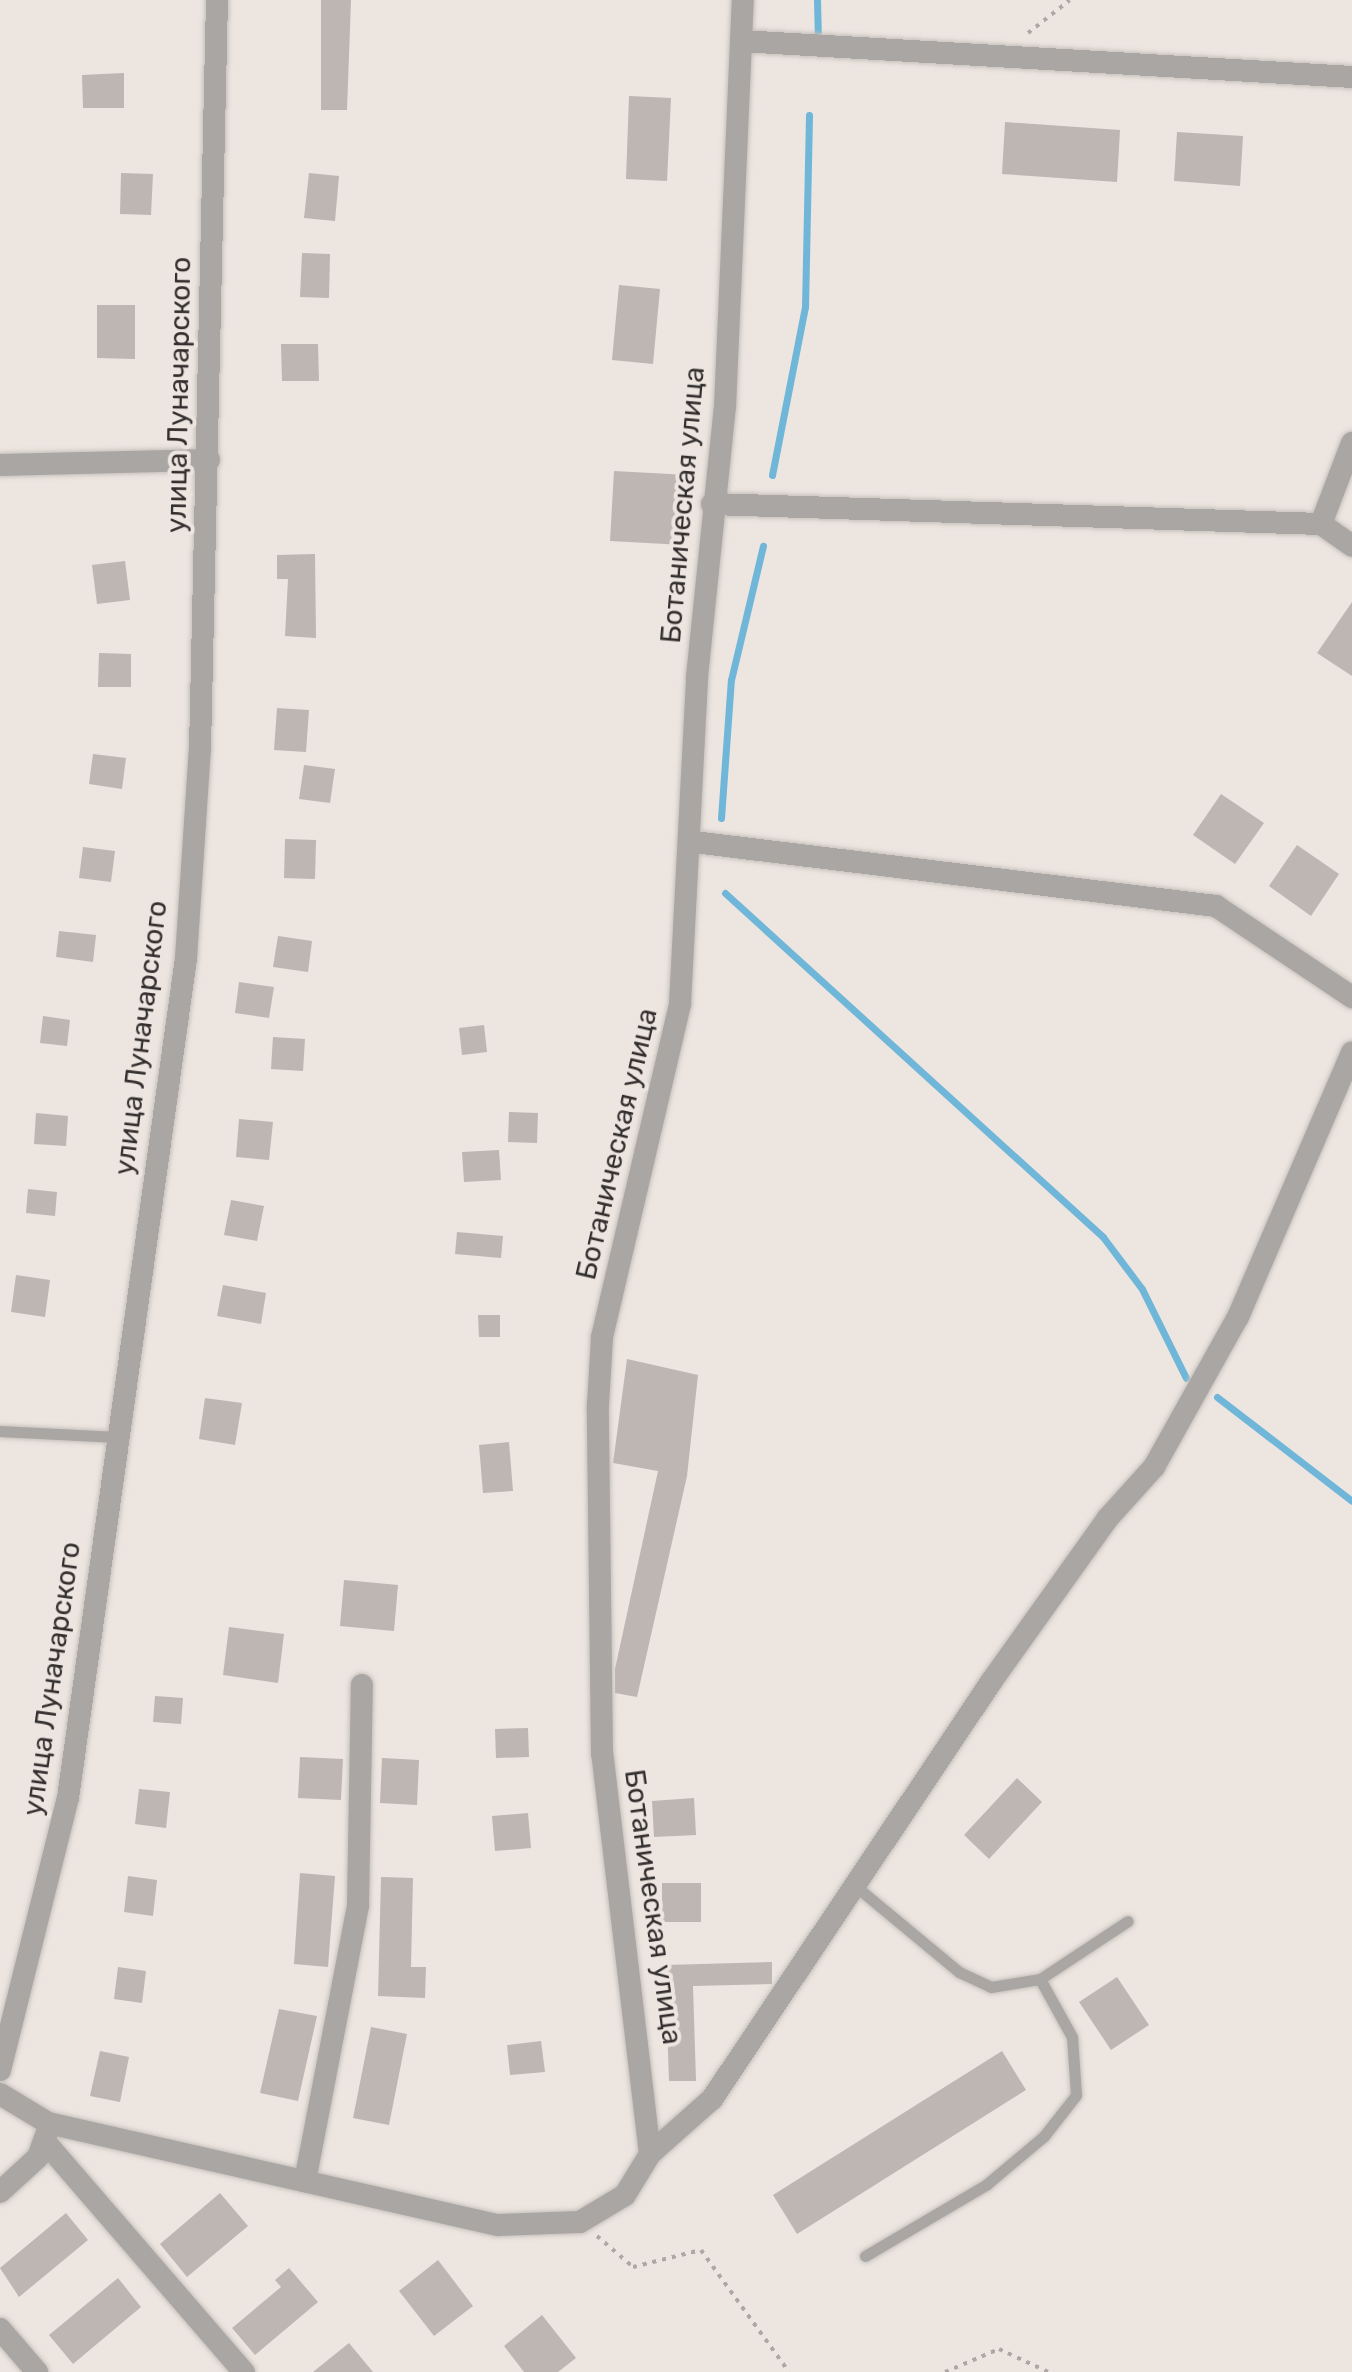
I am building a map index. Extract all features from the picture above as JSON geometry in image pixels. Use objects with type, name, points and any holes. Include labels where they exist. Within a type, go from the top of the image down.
[{"type":"street","name":"улица Луначарского","points":[[0,2070],[68,1798],[186,958],[209,460],[217,0]]},
{"type":"street","name":"Ботаническая улица","points":[[650,2154],[602,1754],[598,1405],[602,1337],[667,1081],[694,842],[712,504],[725,407],[743,0]]},
{"type":"street","points":[[741,41],[1352,77]]},
{"type":"street","points":[[1321,524],[1352,443]]},
{"type":"street","points":[[0,465],[209,460]]},
{"type":"street","points":[[712,504],[1321,524],[1352,546]]},
{"type":"street","points":[[694,842],[1216,906],[1352,997]]},
{"type":"street","points":[[47,2133],[305,2181],[498,2225],[580,2222],[625,2195],[650,2154],[712,2099],[859,1889],[991,1682],[1108,1518],[1154,1467],[1238,1317],[1352,1052]]},
{"type":"street","points":[[305,2181],[358,1906],[362,1685]]},
{"type":"street","points":[[0,2094],[47,2133],[244,2372]]},
{"type":"street","points":[[0,2192],[47,2133]]},
{"type":"street","points":[[0,2329],[37,2372]]},
{"type":"lane","points":[[0,1431],[117,1437]]},
{"type":"lane","points":[[859,1889],[959,1972],[991,1987],[1040,1979],[1128,1921]]},
{"type":"lane","points":[[865,2256],[987,2184],[1044,2136],[1076,2095],[1072,2037],[1040,1979]]},
{"type":"path","points":[[1001,56],[1070,0]]},
{"type":"path","points":[[580,2222],[633,2267],[701,2250],[789,2372]]},
{"type":"path","points":[[945,2372],[999,2349],[1048,2372]]},
{"type":"building","points":[[321,0],[351,0],[347,110],[321,110]]},
{"type":"building","points":[[124,73],[124,108],[83,108],[82,75]]},
{"type":"building","points":[[629,96],[671,98],[667,181],[626,179]]},
{"type":"building","points":[[1005,122],[1120,130],[1117,182],[1002,174]]},
{"type":"building","points":[[1177,132],[1243,136],[1240,186],[1174,181]]},
{"type":"building","points":[[121,173],[153,174],[151,215],[120,214]]},
{"type":"building","points":[[309,173],[339,176],[335,221],[304,218]]},
{"type":"building","points":[[302,253],[330,254],[329,298],[300,297]]},
{"type":"building","points":[[619,285],[660,289],[653,364],[612,360]]},
{"type":"building","points":[[97,305],[135,305],[135,359],[97,358]]},
{"type":"building","points":[[281,344],[318,344],[319,381],[282,381]]},
{"type":"building","points":[[614,471],[688,475],[684,545],[610,541]]},
{"type":"building","points":[[315,554],[316,638],[285,636],[288,579],[277,579],[277,555]]},
{"type":"building","points":[[125,561],[130,600],[97,604],[92,565]]},
{"type":"building","points":[[1352,602],[1352,676],[1317,653]]},
{"type":"building","points":[[99,653],[131,654],[131,687],[98,687]]},
{"type":"building","points":[[277,708],[309,710],[306,752],[274,750]]},
{"type":"building","points":[[93,754],[126,758],[122,789],[89,784]]},
{"type":"building","points":[[304,765],[335,769],[330,803],[299,799]]},
{"type":"building","points":[[1221,794],[1264,823],[1235,864],[1193,835]]},
{"type":"building","points":[[285,839],[316,840],[315,879],[284,878]]},
{"type":"building","points":[[1297,845],[1339,874],[1311,916],[1269,886]]},
{"type":"building","points":[[83,847],[115,851],[111,882],[79,878]]},
{"type":"building","points":[[59,931],[96,935],[93,962],[56,957]]},
{"type":"building","points":[[278,936],[312,941],[308,972],[273,967]]},
{"type":"building","points":[[239,982],[274,987],[269,1018],[235,1013]]},
{"type":"building","points":[[43,1016],[70,1020],[67,1046],[40,1043]]},
{"type":"building","points":[[484,1025],[487,1052],[462,1055],[459,1028]]},
{"type":"building","points":[[273,1037],[305,1039],[303,1071],[271,1069]]},
{"type":"building","points":[[509,1112],[538,1113],[537,1143],[508,1142]]},
{"type":"building","points":[[36,1113],[68,1116],[66,1146],[34,1144]]},
{"type":"building","points":[[239,1119],[273,1122],[269,1160],[236,1157]]},
{"type":"building","points":[[499,1150],[501,1180],[464,1182],[462,1152]]},
{"type":"building","points":[[28,1189],[57,1192],[55,1216],[26,1213]]},
{"type":"building","points":[[231,1200],[264,1206],[257,1241],[224,1235]]},
{"type":"building","points":[[457,1232],[503,1236],[501,1258],[455,1254]]},
{"type":"building","points":[[16,1275],[50,1280],[45,1317],[11,1312]]},
{"type":"building","points":[[223,1285],[266,1293],[261,1324],[217,1316]]},
{"type":"building","points":[[478,1315],[500,1315],[500,1337],[479,1337]]},
{"type":"building","points":[[627,1359],[698,1375],[687,1476],[637,1697],[615,1693],[615,1669],[658,1471],[613,1463]]},
{"type":"building","points":[[205,1398],[242,1403],[235,1445],[199,1439]]},
{"type":"building","points":[[509,1442],[513,1491],[483,1493],[479,1445]]},
{"type":"building","points":[[344,1580],[398,1585],[394,1631],[340,1626]]},
{"type":"building","points":[[229,1627],[284,1634],[278,1683],[223,1675]]},
{"type":"building","points":[[155,1696],[183,1698],[181,1724],[153,1722]]},
{"type":"building","points":[[528,1728],[529,1757],[496,1758],[495,1729]]},
{"type":"building","points":[[300,1757],[343,1759],[341,1800],[298,1798]]},
{"type":"building","points":[[382,1758],[419,1760],[417,1805],[380,1803]]},
{"type":"building","points":[[1017,1778],[1042,1802],[989,1859],[964,1835]]},
{"type":"building","points":[[139,1789],[170,1792],[166,1828],[135,1824]]},
{"type":"building","points":[[694,1798],[696,1835],[654,1837],[652,1801]]},
{"type":"building","points":[[528,1813],[531,1848],[495,1851],[492,1816]]},
{"type":"building","points":[[300,1873],[335,1876],[328,1967],[294,1964]]},
{"type":"building","points":[[128,1876],[157,1880],[153,1916],[124,1912]]},
{"type":"building","points":[[381,1877],[413,1878],[411,1967],[426,1967],[425,1998],[378,1996]]},
{"type":"building","points":[[662,1883],[701,1883],[701,1922],[662,1922]]},
{"type":"building","points":[[772,1962],[772,1984],[693,1986],[696,2081],[669,2081],[665,1965]]},
{"type":"building","points":[[118,1967],[146,1971],[142,2003],[114,1999]]},
{"type":"building","points":[[1117,1977],[1149,2025],[1111,2050],[1079,2002]]},
{"type":"building","points":[[279,2009],[317,2016],[298,2101],[260,2093]]},
{"type":"building","points":[[371,2027],[407,2034],[389,2125],[353,2118]]},
{"type":"building","points":[[541,2041],[545,2072],[510,2075],[507,2045]]},
{"type":"building","points":[[100,2051],[129,2057],[120,2102],[90,2096]]},
{"type":"building","points":[[1002,2051],[1026,2090],[797,2234],[773,2195]]},
{"type":"building","points":[[220,2193],[248,2226],[187,2277],[160,2244]]},
{"type":"building","points":[[66,2213],[88,2240],[19,2297],[0,2268]]},
{"type":"building","points":[[438,2260],[473,2306],[434,2336],[399,2291]]},
{"type":"building","points":[[289,2268],[318,2302],[255,2355],[232,2328],[281,2287],[275,2280]]},
{"type":"building","points":[[118,2278],[141,2307],[73,2364],[49,2335]]},
{"type":"building","points":[[542,2315],[576,2358],[558,2372],[524,2372],[504,2346]]},
{"type":"building","points":[[349,2343],[373,2372],[313,2372]]},
{"type":"waterway","points":[[817,0],[818,41]]},
{"type":"waterway","points":[[772,475],[805,307],[809,115]]},
{"type":"waterway","points":[[721,818],[731,680],[763,546]]},
{"type":"waterway","points":[[725,893],[1103,1237],[1142,1289],[1186,1378]]},
{"type":"waterway","points":[[1217,1397],[1352,1501]]}]
